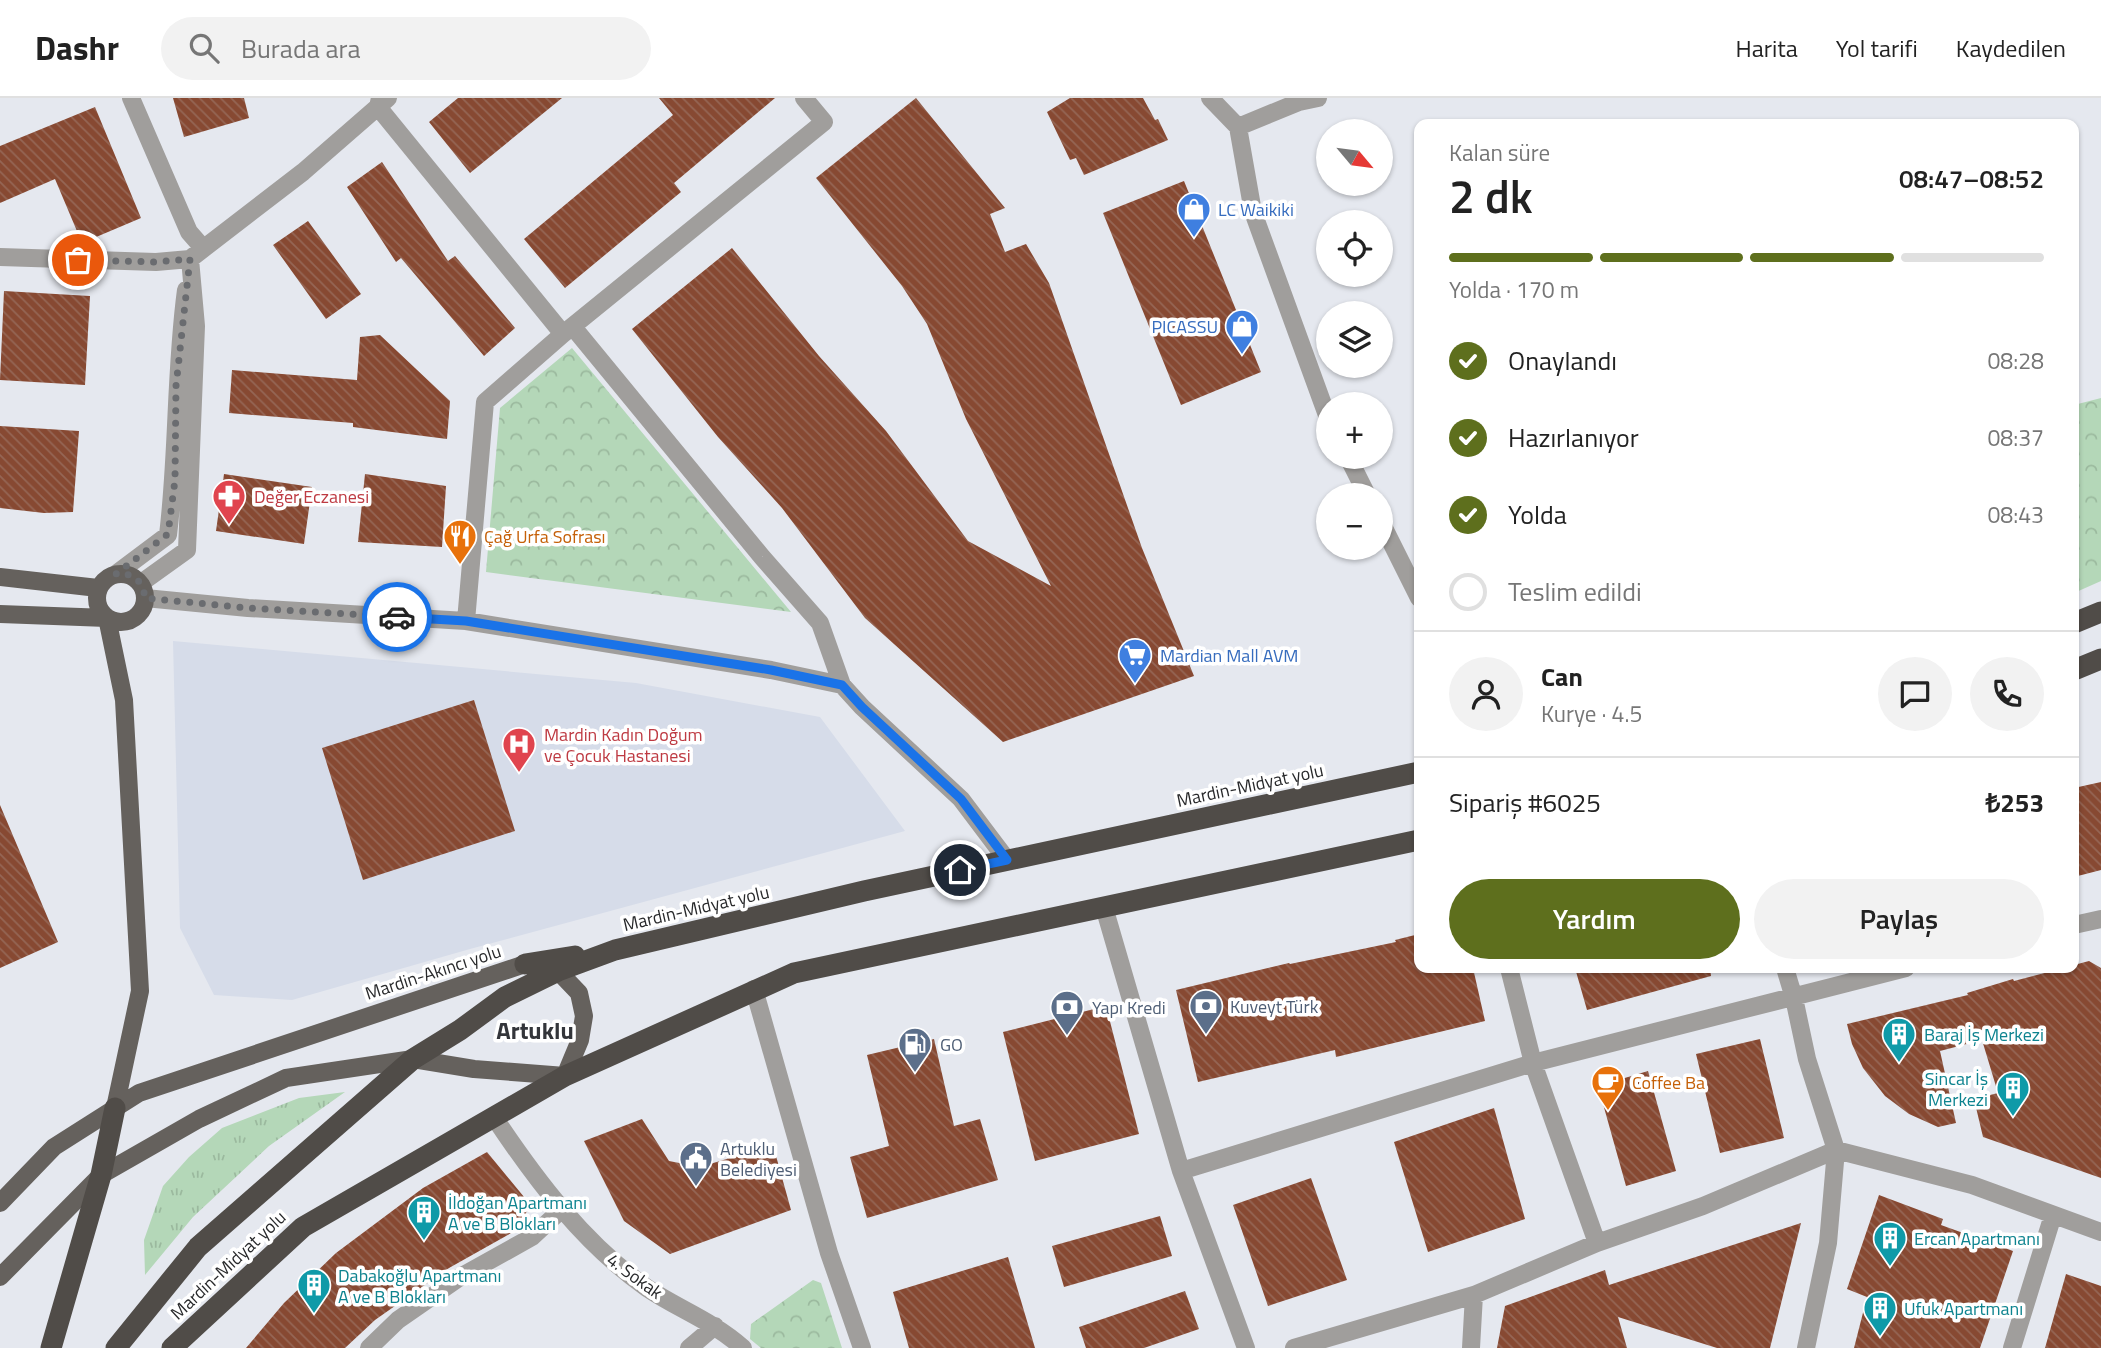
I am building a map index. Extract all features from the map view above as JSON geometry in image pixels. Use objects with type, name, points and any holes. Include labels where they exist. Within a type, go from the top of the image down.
[{"type":"highway","points":[[2079,621],[2101,612]]},
{"type":"highway","points":[[2079,668],[2101,659]]},
{"type":"highway","name":"Mardin-Midyat yolu","points":[[116,1348],[198,1247],[413,1059],[460,1030],[505,997],[558,971],[615,950],[864,891],[1414,773]]},
{"type":"highway","name":"Mardin-Midyat yolu","points":[[172,1348],[303,1227],[565,1076],[754,989],[794,973],[1414,840]]},
{"type":"highway","points":[[525,964],[615,950]]},
{"type":"highway","points":[[51,1348],[100,1175],[115,1108]]},
{"type":"main road","points":[[0,614],[107,618],[129,621],[141,612],[143,590],[130,575],[108,576],[98,589],[97,605],[107,618],[124,700],[140,990],[115,1108]]},
{"type":"main road","points":[[0,577],[98,589]]},
{"type":"main road","name":"Mardin-Akıncı yolu","points":[[0,1203],[54,1147],[139,1093],[525,964],[558,971]]},
{"type":"main road","points":[[0,1277],[100,1175],[199,1119],[286,1078],[413,1059],[474,1069],[565,1076],[580,1040],[584,1016],[579,993],[558,971]]},
{"type":"street","points":[[131,98],[196,253],[196,326],[187,550],[143,590]]},
{"type":"street","points":[[466,621],[485,402],[568,330],[824,122],[804,98]]},
{"type":"street","points":[[1210,98],[1238,127],[1253,212],[1319,392]]},
{"type":"street","points":[[1238,127],[1299,102],[1318,98]]},
{"type":"street","points":[[0,257],[156,262],[196,253],[303,172],[382,101],[568,330],[820,623],[842,685],[961,799],[1007,860]]},
{"type":"street","points":[[116,574],[168,534],[175,480],[176,386],[196,253]]},
{"type":"street","points":[[1393,546],[1414,588]]},
{"type":"street","points":[[143,590],[248,608],[466,621],[771,670],[842,685]]},
{"type":"street","points":[[1104,907],[1181,1171],[1246,1348]]},
{"type":"street","points":[[2079,924],[2101,919]]},
{"type":"street","points":[[1510,973],[1533,1063],[1597,1243]]},
{"type":"street","points":[[1786,973],[1807,1059],[1836,1150],[1828,1243],[1806,1348]]},
{"type":"street","points":[[1181,1171],[1533,1063],[1887,973]]},
{"type":"street","points":[[754,989],[829,1253],[862,1348]]},
{"type":"street","name":"4. Sokak","points":[[494,1117],[561,1210],[599,1250],[648,1289],[715,1326],[743,1348]]},
{"type":"street","points":[[1294,1348],[1474,1295],[1597,1243],[1703,1206],[1836,1150],[1972,1185],[2101,1232]]},
{"type":"street","points":[[369,1348],[398,1320],[460,1277],[532,1237],[561,1210]]},
{"type":"street","points":[[2012,1348],[2053,1215]]},
{"type":"street","points":[[1471,1348],[1474,1295]]},
{"type":"street","points":[[689,1348],[715,1326]]},
{"type":"shaded area","name":"Mardin Kadın Doğum ve Çocuk Hastanesi","points":[[173,641],[636,683],[820,717],[905,831],[292,1000],[214,995],[180,928]]},
{"type":"green space","points":[[572,348],[791,612],[486,572],[500,408]]},
{"type":"green space","points":[[2101,398],[2101,581],[2079,591],[2079,404]]},
{"type":"green space","points":[[345,1092],[269,1146],[193,1217],[145,1275],[144,1240],[163,1186],[189,1157],[222,1128],[299,1098]]},
{"type":"green space","points":[[813,1280],[821,1283],[842,1348],[761,1348],[750,1339],[751,1324]]},
{"type":"building","points":[[173,98],[244,98],[249,118],[184,137]]},
{"type":"building","points":[[458,98],[562,98],[470,173],[429,122]]},
{"type":"building","points":[[659,98],[775,98],[674,183],[681,192],[565,288],[524,239],[673,115]]},
{"type":"building","points":[[916,98],[1005,208],[990,214],[1005,252],[1026,244],[1049,283],[1142,548],[1194,676],[1003,742],[865,618],[782,508],[718,437],[632,329],[732,248],[819,356],[886,431],[968,541],[1051,586],[966,419],[927,324],[902,286],[816,178]]},
{"type":"building","points":[[1070,98],[1143,98],[1155,120],[1158,119],[1168,140],[1084,175],[1076,158],[1070,160],[1047,112]]},
{"type":"building","points":[[95,107],[141,218],[82,243],[55,179],[0,203],[0,146]]},
{"type":"building","points":[[382,162],[448,261],[455,256],[515,328],[484,356],[401,258],[396,262],[347,187]]},
{"type":"building","points":[[1184,181],[1261,372],[1181,405],[1103,213]]},
{"type":"building","points":[[308,221],[361,294],[326,319],[273,245]]},
{"type":"building","points":[[4,291],[90,296],[85,385],[0,380]]},
{"type":"building","points":[[380,335],[450,401],[447,439],[353,427],[353,423],[229,413],[232,370],[357,380],[360,337]]},
{"type":"building","points":[[0,426],[79,431],[73,512],[44,513],[0,508]]},
{"type":"building","points":[[224,474],[312,487],[304,544],[216,531]]},
{"type":"building","points":[[365,474],[446,486],[442,547],[358,542]]},
{"type":"building","points":[[474,700],[515,831],[363,880],[322,748]]},
{"type":"building","points":[[2101,782],[2101,870],[2079,876],[2079,787]]},
{"type":"building","points":[[0,805],[58,942],[0,968]]},
{"type":"building","points":[[1414,935],[1414,973],[1474,973],[1485,1021],[1336,1057],[1335,1050],[1198,1082],[1176,990],[1289,963],[1396,942],[1395,940]]},
{"type":"building","points":[[2089,961],[2101,968],[2101,1178],[1983,1137],[1974,1099],[1998,1093],[1982,1040],[1940,1051],[1956,1123],[1938,1127],[1909,1114],[1885,1096],[1863,1068],[1852,1044],[1847,1024],[1968,995],[1967,993],[2013,979],[2014,981],[2045,973],[2079,973],[2079,964]]},
{"type":"building","points":[[1576,973],[1711,973],[1711,976],[1587,1010]]},
{"type":"building","points":[[1106,1006],[1139,1134],[1035,1161],[1003,1032]]},
{"type":"building","points":[[934,1039],[954,1126],[980,1119],[998,1180],[867,1218],[850,1157],[889,1146],[867,1055]]},
{"type":"building","points":[[1760,1039],[1784,1138],[1720,1153],[1696,1054]]},
{"type":"building","points":[[1648,1071],[1676,1171],[1626,1186],[1598,1086]]},
{"type":"building","points":[[1494,1108],[1525,1219],[1428,1252],[1394,1142]]},
{"type":"building","name":"Artuklu Belediyesi","points":[[642,1119],[669,1161],[700,1167],[773,1145],[791,1210],[670,1254],[624,1221],[584,1141]]},
{"type":"building","name":"İldoğan Apartmanı A ve B Blokları","points":[[487,1152],[529,1203],[522,1227],[449,1268],[375,1320],[345,1348],[246,1348],[284,1303],[336,1253],[423,1188]]},
{"type":"building","points":[[1311,1178],[1347,1280],[1268,1306],[1233,1205]]},
{"type":"building","points":[[1879,1195],[1943,1219],[1941,1225],[2013,1251],[1980,1348],[1854,1348],[1867,1297],[1847,1289]]},
{"type":"building","points":[[1160,1216],[1172,1256],[1064,1287],[1052,1246]]},
{"type":"building","points":[[1801,1223],[1770,1348],[1717,1348],[1618,1317],[1627,1348],[1497,1348],[1505,1306],[1605,1270],[1609,1285]]},
{"type":"building","points":[[1008,1257],[1035,1348],[909,1348],[893,1292]]},
{"type":"building","points":[[2066,1274],[2101,1286],[2101,1348],[2045,1348]]},
{"type":"building","points":[[1185,1291],[1199,1329],[1144,1348],[1086,1348],[1079,1327]]},
{"type":"way so far","points":[[78,260],[156,262],[190,259],[176,386],[175,480],[168,534],[116,574],[123,573],[136,578],[141,583],[145,598],[248,608],[397,617]]},
{"type":"place","name":"LC Waikiki","points":[[1194,239]]},
{"type":"place","name":"PICASSU","points":[[1242,356]]},
{"type":"place","name":"Değer Eczanesi","points":[[229,526]]},
{"type":"place","name":"Çağ Urfa Sofrası","points":[[460,566]]},
{"type":"place","name":"Mardian Mall AVM","points":[[1135,685]]},
{"type":"place","name":"Mardin Kadın Doğum ve Çocuk Hastanesi","points":[[519,774]]},
{"type":"place","name":"Kuveyt Türk","points":[[1206,1036]]},
{"type":"place","name":"Yapı Kredi","points":[[1067,1037]]},
{"type":"place","name":"Baraj İş Merkezi","points":[[1899,1064]]},
{"type":"place","name":"GO","points":[[915,1074]]},
{"type":"place","name":"Coffee Ba","points":[[1608,1112]]},
{"type":"place","name":"Sincar İş Merkezi","points":[[2013,1118]]},
{"type":"place","name":"Artuklu Belediyesi","points":[[696,1188]]},
{"type":"place","name":"İldoğan Apartmanı A ve B Blokları","points":[[424,1242]]},
{"type":"place","name":"Ercan Apartmanı","points":[[1890,1268]]},
{"type":"place","name":"Dabakoğlu Apartmanı A ve B Blokları","points":[[314,1315]]},
{"type":"place","name":"Ufuk Apartmanı","points":[[1880,1338]]},
{"type":"district","name":"Artuklu","points":[[535,1030]]},
{"type":"route","points":[[397,617],[466,621],[771,670],[842,685],[961,799],[1007,860],[960,870]]}]
